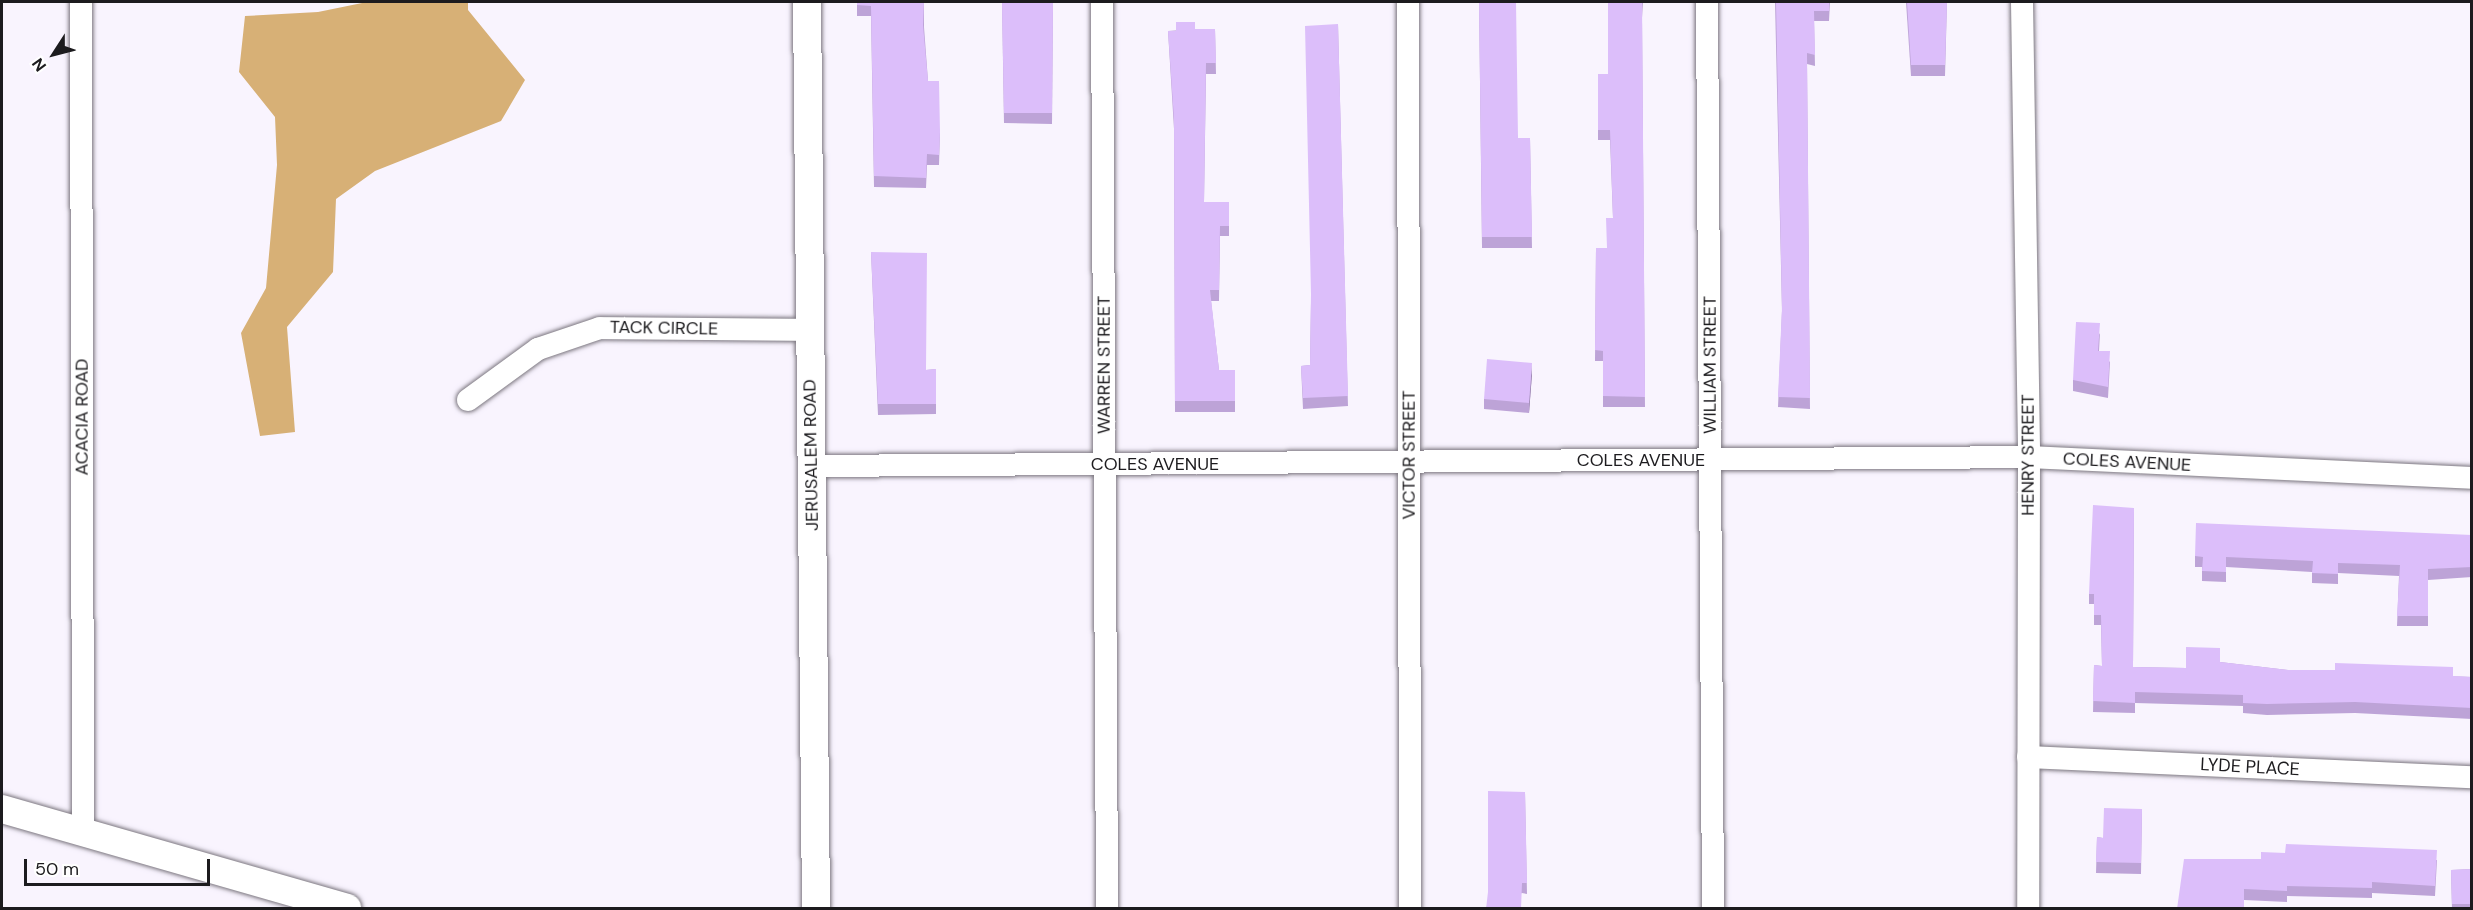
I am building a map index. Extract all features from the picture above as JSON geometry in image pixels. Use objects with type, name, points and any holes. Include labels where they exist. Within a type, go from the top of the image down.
[{"type":"street","name":"ACACIA ROAD","points":[[81,2],[83,833]]},
{"type":"street","name":"JERUSALEM ROAD","points":[[807,2],[816,909]]},
{"type":"street","name":"WARREN STREET","points":[[1102,2],[1107,909]]},
{"type":"street","name":"VICTOR STREET","points":[[1408,2],[1410,909]]},
{"type":"street","name":"WILLIAM STREET","points":[[1707,2],[1713,909]]},
{"type":"street","name":"HENRY STREET","points":[[2022,2],[2029,457],[2028,909]]},
{"type":"street","name":"TACK CIRCLE","points":[[468,400],[538,349],[600,327],[810,330]]},
{"type":"street","name":"COLES AVENUE","points":[[811,466],[2029,457],[2472,478]]},
{"type":"street","name":"LYDE PLACE","points":[[2028,757],[2472,777]]},
{"type":"street","points":[[2,809],[347,909]]},
{"type":"shaded area","points":[[367,2],[468,2],[468,10],[525,80],[501,121],[375,171],[336,199],[333,272],[287,327],[295,432],[260,436],[241,333],[266,288],[277,165],[275,117],[239,72],[245,16],[318,12]]},
{"type":"building","points":[[857,2],[924,2],[923,25],[928,81],[939,81],[940,132],[939,155],[927,154],[926,178],[874,176],[871,6],[857,5]]},
{"type":"building","points":[[1002,2],[1053,2],[1052,113],[1004,113]]},
{"type":"building","points":[[1479,2],[1516,2],[1518,138],[1530,138],[1532,237],[1482,237]]},
{"type":"building","points":[[1608,2],[1642,2],[1645,397],[1603,396],[1603,351],[1595,350],[1596,248],[1607,248],[1606,218],[1613,218],[1610,130],[1598,130],[1598,74],[1608,74]]},
{"type":"building","points":[[1776,2],[1829,2],[1829,11],[1814,11],[1815,55],[1807,53],[1810,398],[1778,397],[1782,308]]},
{"type":"building","points":[[1907,2],[1947,2],[1945,65],[1911,65]]},
{"type":"building","points":[[1176,22],[1195,22],[1195,29],[1215,29],[1216,63],[1206,63],[1204,202],[1229,202],[1229,226],[1220,226],[1219,290],[1210,290],[1219,370],[1235,370],[1235,401],[1175,401],[1174,119],[1168,31],[1176,31]]},
{"type":"building","points":[[1338,24],[1348,396],[1303,398],[1301,366],[1310,365],[1311,294],[1305,26]]},
{"type":"building","points":[[871,252],[927,253],[926,370],[936,369],[936,404],[878,404]]},
{"type":"building","points":[[2076,322],[2100,323],[2098,351],[2110,351],[2108,387],[2073,380]]},
{"type":"building","points":[[1487,359],[1532,363],[1529,403],[1484,399]]},
{"type":"building","points":[[2093,505],[2134,508],[2133,667],[2186,668],[2186,647],[2220,648],[2220,662],[2288,670],[2335,670],[2335,663],[2453,667],[2453,676],[2472,677],[2472,708],[2355,702],[2243,703],[2243,695],[2135,692],[2135,703],[2093,701],[2094,665],[2102,666],[2101,615],[2094,615],[2094,594],[2089,594]]},
{"type":"building","points":[[2196,523],[2472,535],[2472,567],[2428,569],[2428,616],[2397,616],[2400,565],[2338,563],[2338,574],[2312,573],[2313,561],[2226,557],[2226,572],[2202,571],[2203,557],[2195,556]]},
{"type":"building","points":[[1488,791],[1525,792],[1527,883],[1522,883],[1521,909],[1486,909]]},
{"type":"building","points":[[2104,808],[2142,809],[2141,863],[2096,862],[2097,837],[2103,838]]},
{"type":"building","points":[[2286,844],[2437,850],[2435,886],[2372,882],[2372,888],[2287,886],[2287,891],[2244,889],[2244,909],[2177,909],[2184,859],[2261,859],[2261,852],[2285,853]]},
{"type":"building","points":[[2472,869],[2472,904],[2452,904],[2451,870]]}]
